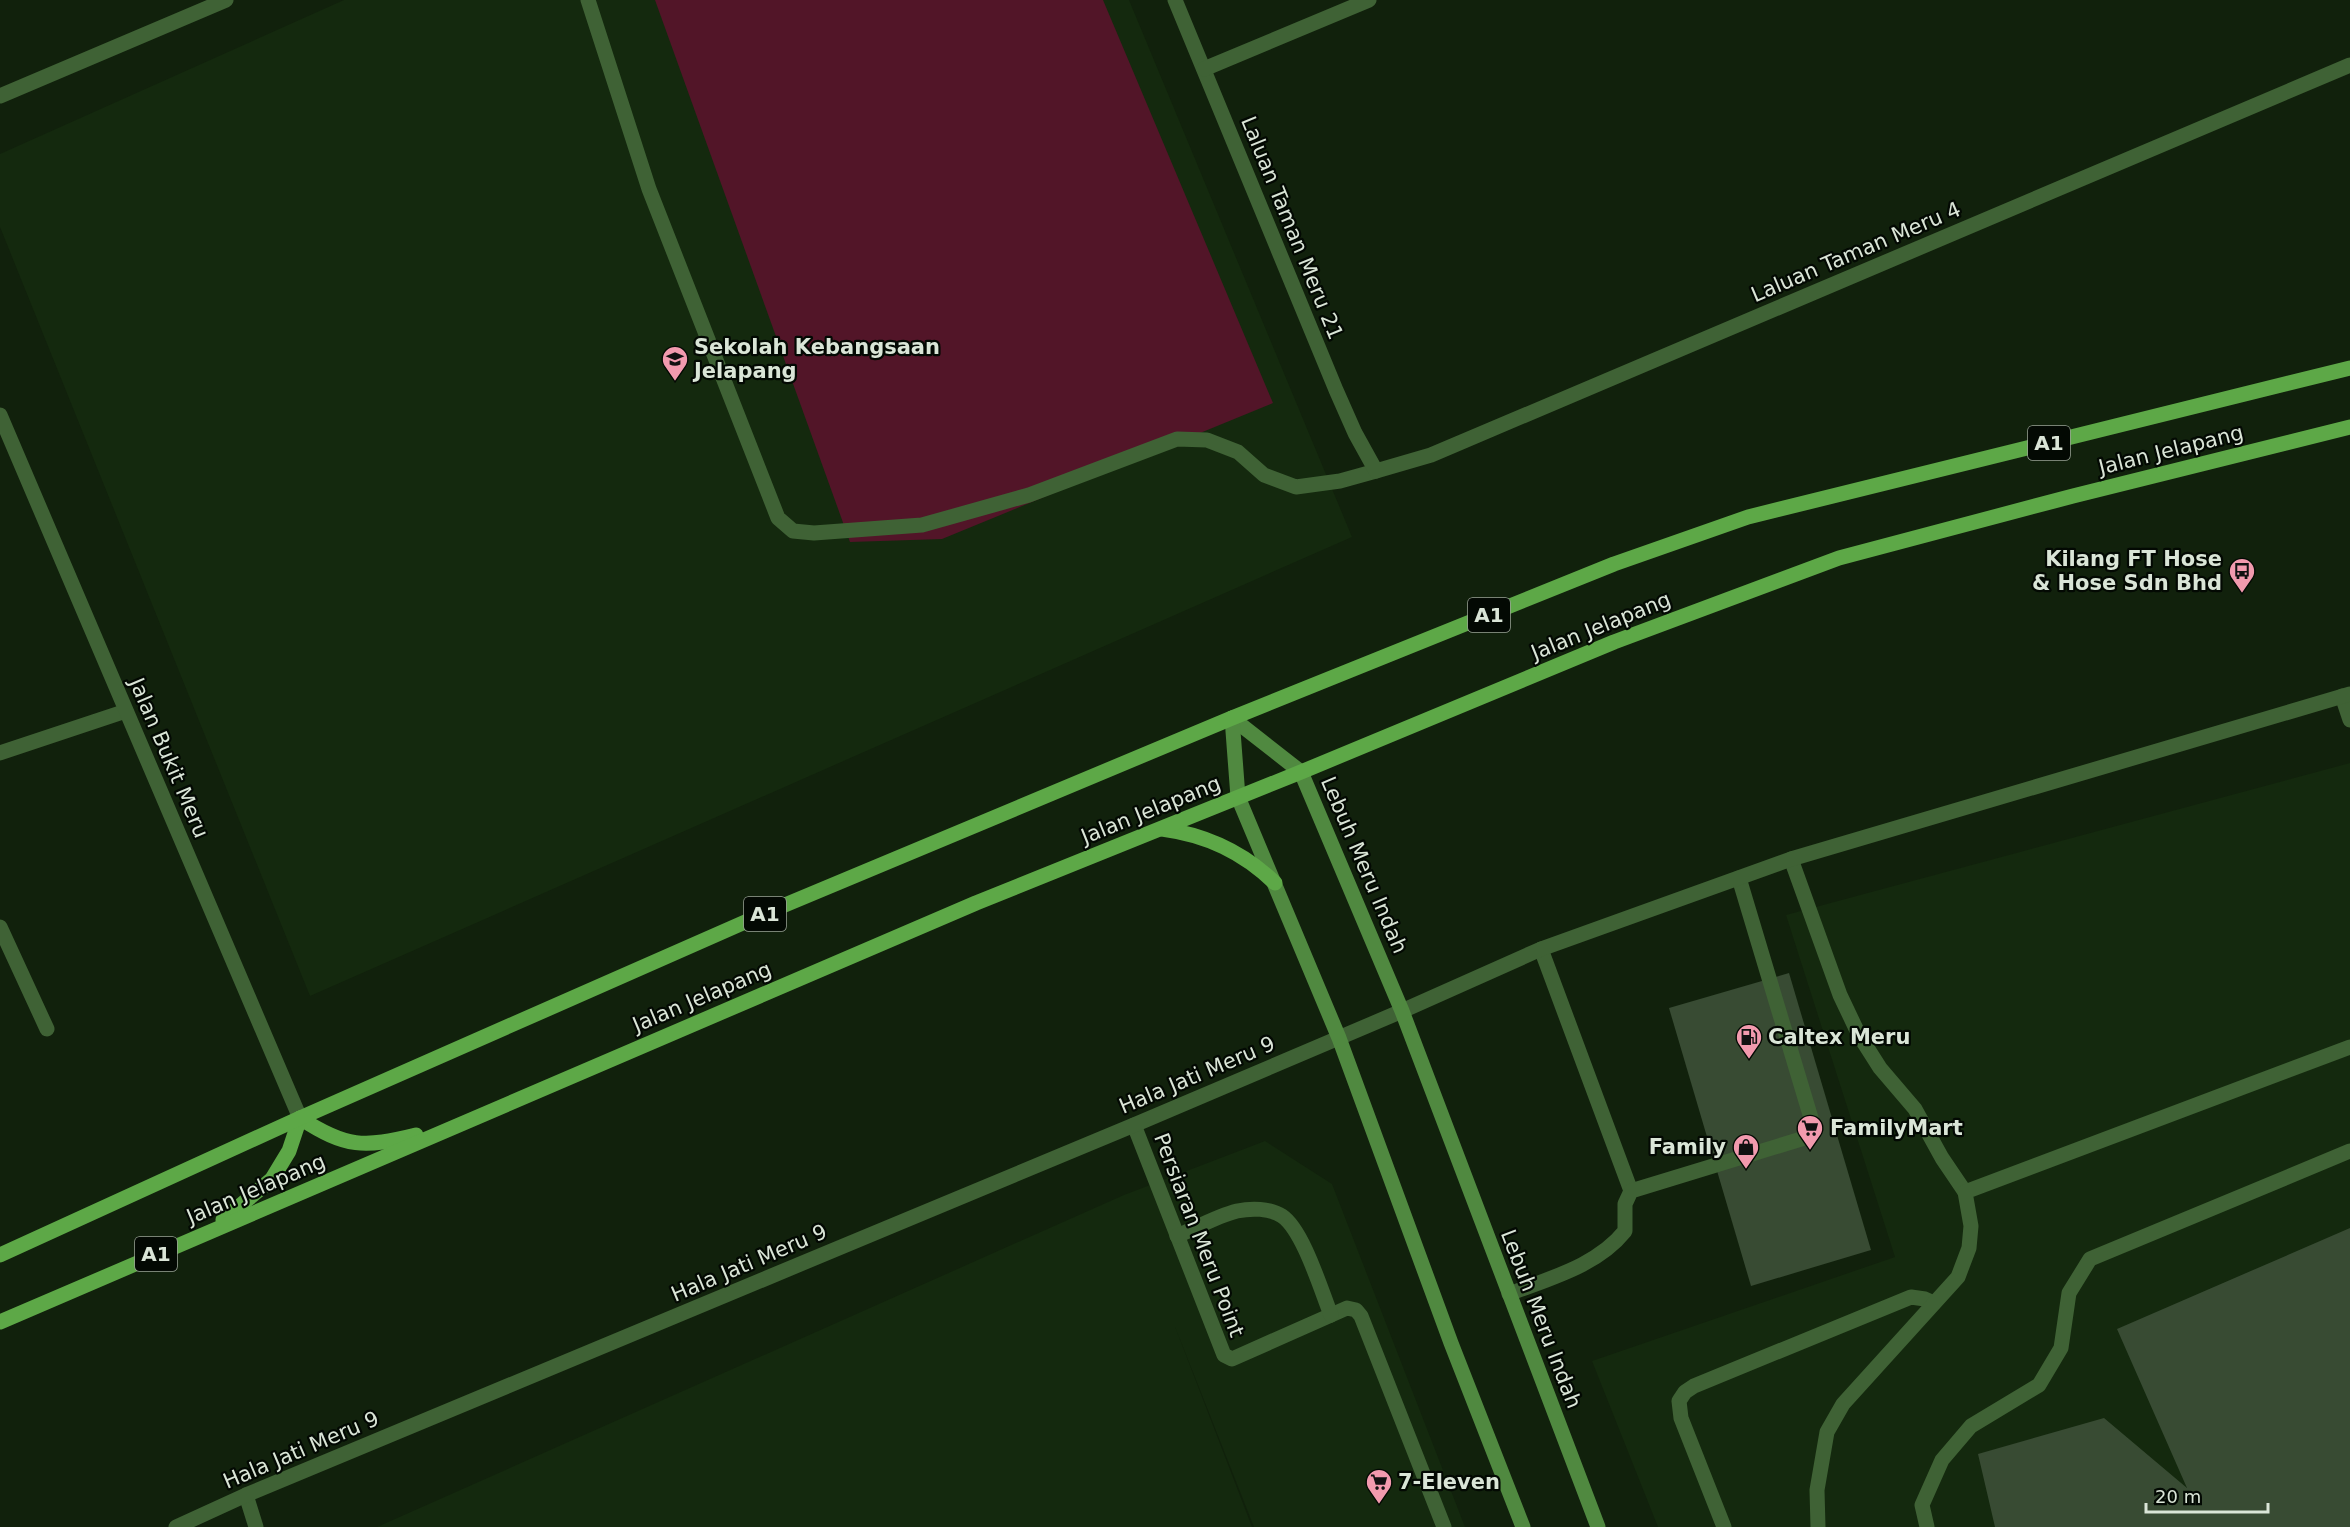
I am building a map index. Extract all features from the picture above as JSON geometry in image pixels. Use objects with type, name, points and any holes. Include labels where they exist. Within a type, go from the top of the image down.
[{"type":"main road","name":"Jalan Jelapang","points":[[0,1255],[300,1118],[761,915],[1232,718],[1614,564],[1748,517],[2350,368]]},
{"type":"main road","name":"Jalan Jelapang","points":[[0,1322],[976,903],[1301,772],[1614,642],[1839,558],[2073,496],[2350,427]]},
{"type":"main road","name":"Lebuh Meru Indah","points":[[1232,718],[1301,772],[1402,1011],[1598,1527]]},
{"type":"main road","points":[[1232,718],[1238,797],[1339,1038],[1451,1343],[1523,1527]]},
{"type":"main road","points":[[1159,829],[1198,836],[1226,847],[1250,861],[1275,883]]},
{"type":"main road","points":[[202,1234],[235,1211],[272,1179],[289,1151],[300,1118],[331,1137],[346,1142],[360,1143],[398,1139],[469,1120]]},
{"type":"street","points":[[0,96],[226,0]]},
{"type":"street","name":"Laluan Taman Meru 4","points":[[588,0],[649,189],[778,518],[793,531],[814,533],[922,525],[1029,495],[1176,439],[1207,440],[1238,452],[1264,475],[1296,487],[1340,481],[1431,455],[2350,65]]},
{"type":"street","name":"Laluan Taman Meru 21","points":[[1175,0],[1336,390],[1355,433],[1376,471]]},
{"type":"street","points":[[1204,69],[1369,0]]},
{"type":"street","name":"Jalan Bukit Meru","points":[[0,415],[300,1118]]},
{"type":"street","points":[[2346,695],[2350,720]]},
{"type":"street","name":"Hala Jati Meru 9","points":[[176,1527],[1134,1125],[1541,949],[1791,859],[2346,695]]},
{"type":"street","points":[[0,753],[126,711]]},
{"type":"street","points":[[1791,859],[1840,995],[1859,1035],[1880,1068],[1915,1109],[1942,1158],[1965,1192],[1971,1226],[1969,1248],[1958,1277],[1843,1404],[1827,1432],[1817,1490],[1818,1527]]},
{"type":"street","points":[[1631,1191],[1811,1136],[1814,1128],[1739,878]]},
{"type":"street","points":[[0,927],[47,1029]]},
{"type":"street","points":[[1509,1294],[1593,1260],[1614,1245],[1625,1231],[1625,1204],[1631,1191],[1541,949]]},
{"type":"street","points":[[1965,1192],[2350,1047]]},
{"type":"street","name":"Persiaran Meru Point","points":[[1134,1125],[1227,1358],[1232,1359],[1331,1315]]},
{"type":"street","points":[[1927,1527],[1922,1505],[1942,1460],[1971,1426],[2040,1385],[2061,1348],[2069,1293],[2090,1259],[2350,1151]]},
{"type":"street","points":[[1177,1236],[1236,1211],[1254,1209],[1282,1216],[1300,1240],[1331,1315],[1350,1308],[1360,1314],[1444,1527]]},
{"type":"street","points":[[1725,1527],[1678,1410],[1679,1401],[1685,1392],[1694,1386],[1911,1297],[1934,1303]]},
{"type":"street","points":[[246,1496],[256,1527]]},
{"type":"shaded area","name":"Sekolah Kebangsaan Jelapang","points":[[344,0],[1129,0],[1352,537],[310,996],[0,227],[0,154]]},
{"type":"shaded area","points":[[655,0],[1103,0],[1273,403],[942,539],[850,542]]},
{"type":"shaded area","points":[[2350,763],[2350,1527],[1658,1527],[1592,1361],[1895,1257],[1786,915]]},
{"type":"shaded area","points":[[1265,1141],[1332,1184],[1465,1527],[1254,1527],[1174,1324],[1252,1527],[377,1527],[1124,1195]]},
{"type":"building","points":[[1789,973],[1871,1250],[1751,1286],[1669,1008]]},
{"type":"building","points":[[2350,1228],[2350,1527],[1995,1527],[1978,1454],[2104,1418],[2187,1488],[2117,1329]]},
{"type":"place","name":"Sekolah Kebangsaan Jelapang","points":[[675,382]]},
{"type":"place","name":"Kilang FT Hose & Hose Sdn Bhd","points":[[2242,594]]},
{"type":"place","name":"Caltex Meru","points":[[1749,1060]]},
{"type":"place","name":"FamilyMart","points":[[1810,1151]]},
{"type":"place","name":"Family","points":[[1746,1170]]},
{"type":"place","name":"7-Eleven","points":[[1379,1505]]}]
